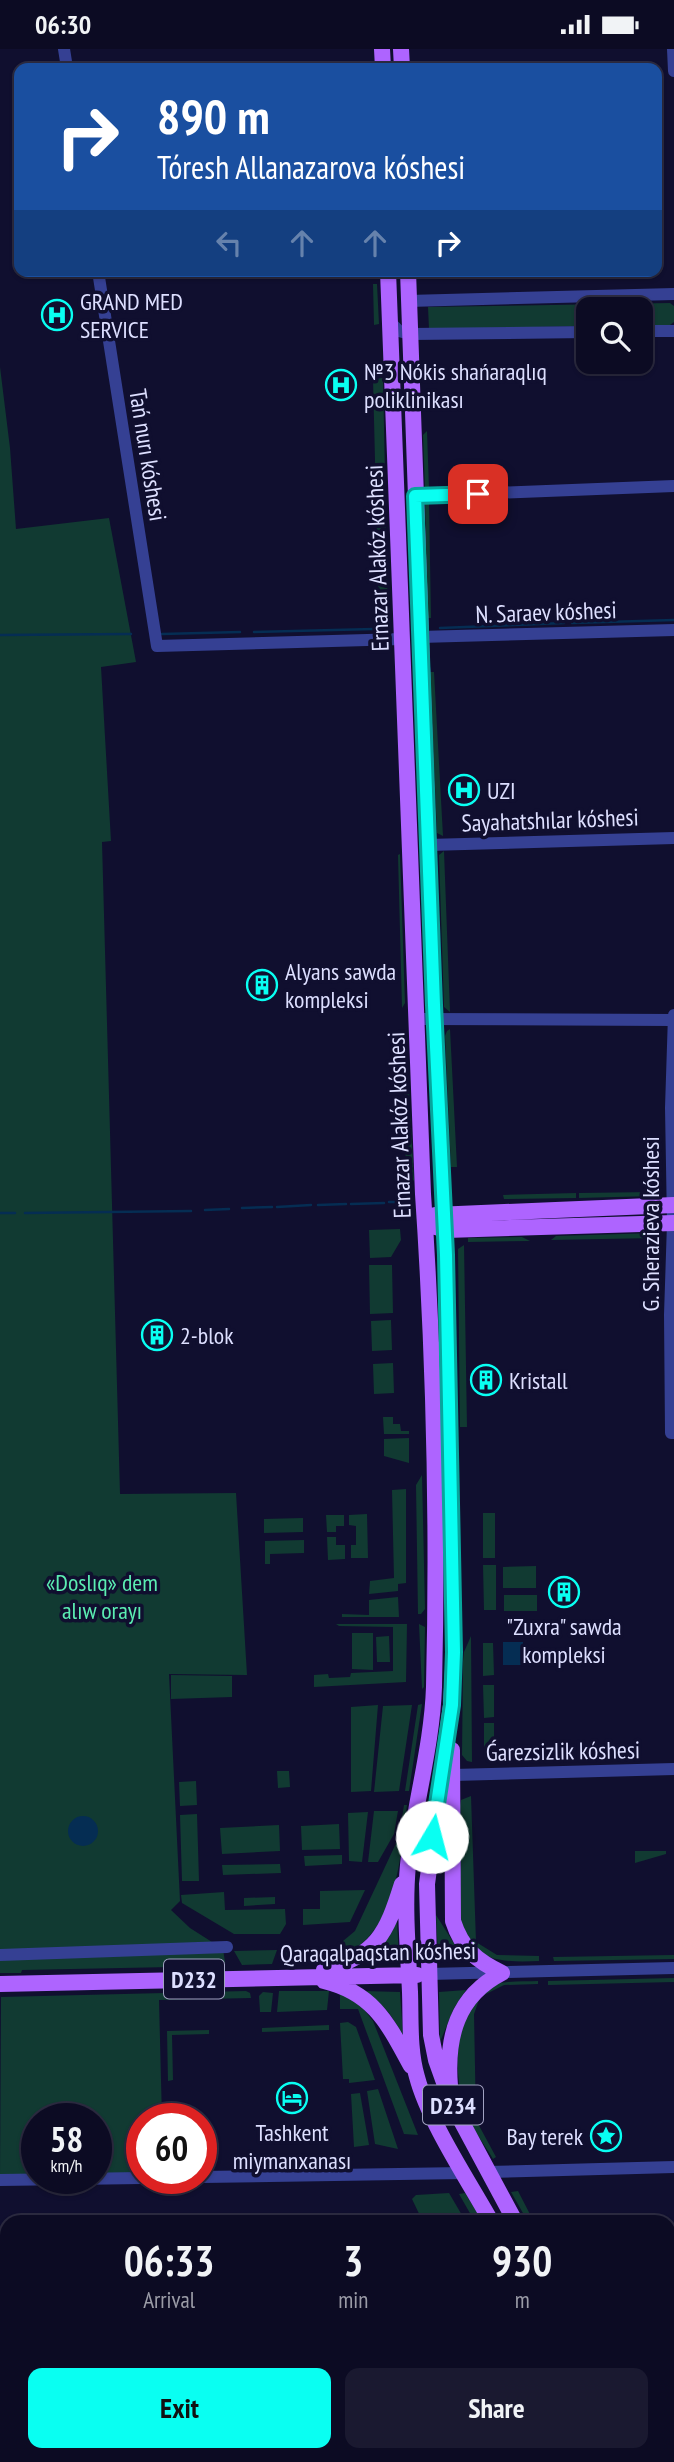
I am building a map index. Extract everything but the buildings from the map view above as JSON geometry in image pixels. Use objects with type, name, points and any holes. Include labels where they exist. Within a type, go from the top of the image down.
[{"type":"main road","points":[[384,49],[392,52],[399,49]]},
{"type":"main road","name":"Ernazar Alakóz kóshesi","points":[[388,277],[428,1248],[434,1528],[434,1691],[430,1733],[408,1864],[409,1975]]},
{"type":"main road","name":"Ernazar Alakóz kóshesi","points":[[408,277],[428,845],[446,1230],[454,1652],[452,1705],[427,1884],[429,1974]]},
{"type":"main road","points":[[391,351],[397,344],[410,342]]},
{"type":"main road","points":[[425,1220],[445,1213],[673,1205]]},
{"type":"main road","points":[[469,1212],[465,1220],[472,1229]]},
{"type":"main road","points":[[425,1220],[446,1230],[674,1223]]},
{"type":"main road","points":[[434,1528],[451,1527]]},
{"type":"main road","points":[[452,1705],[453,1921],[464,1947],[473,1957],[502,1973],[476,1990],[455,2023],[449,2057],[452,2102]]},
{"type":"main road","points":[[304,1976],[346,1963],[375,1943],[387,1927],[408,1864]]},
{"type":"main road","name":"Qaraqalpaqstan kóshesi","points":[[0,1984],[429,1974]]},
{"type":"main road","name":"D234","points":[[429,1974],[431,2035],[436,2060],[452,2102],[512,2215]]},
{"type":"main road","name":"D234","points":[[409,1975],[416,2076],[427,2102],[488,2215]]},
{"type":"main road","points":[[304,1976],[352,1990],[371,2003],[389,2028],[416,2076]]},
{"type":"street","points":[[673,49],[674,71]]},
{"type":"street","name":"Tań nurı kóshesi","points":[[99,277],[157,646],[402,639]]},
{"type":"street","points":[[408,301],[674,295]]},
{"type":"street","points":[[390,322],[410,342],[576,333]]},
{"type":"street","points":[[653,331],[674,331]]},
{"type":"street","points":[[415,496],[674,486]]},
{"type":"street","name":"N. Saraev kóshesi","points":[[420,637],[674,629]]},
{"type":"street","name":"Sayahatshılar kóshesi","points":[[428,845],[674,838]]},
{"type":"street","points":[[418,1019],[674,1018]]},
{"type":"street","name":"G. Sherazieva kóshesi","points":[[673,1433],[670,1315],[674,1223],[671,1099],[674,1018]]},
{"type":"street","name":"Ǵarezsizlik kóshesi","points":[[453,1775],[674,1769]]},
{"type":"street","points":[[438,1793],[446,1779],[453,1775]]},
{"type":"street","points":[[0,1955],[227,1947]]},
{"type":"street","name":"Qaraqalpaqstan kóshesi","points":[[429,1974],[674,1968]]},
{"type":"street","points":[[488,2172],[674,2167]]},
{"type":"street","points":[[217,2177],[464,2173]]},
{"type":"street","points":[[0,2180],[126,2178]]},
{"type":"green space","points":[[373,284],[377,284],[379,324],[374,325]]},
{"type":"green space","points":[[653,303],[670,303],[674,306],[674,322],[670,325],[653,325]]},
{"type":"green space","points":[[576,305],[576,326],[429,329],[428,307]]},
{"type":"green space","name":"«Doslıq» dem alıw orayı","points":[[0,367],[16,529],[109,518],[136,662],[101,667],[111,841],[102,842],[120,1494],[236,1493],[247,1675],[169,1674],[180,1901],[171,1910],[190,1928],[223,1949],[225,1962],[222,1966],[22,1970],[21,1973],[0,1973]]},
{"type":"green space","points":[[383,378],[388,622],[379,623],[373,379]]},
{"type":"green space","points":[[427,431],[429,489],[425,489],[423,435]]},
{"type":"green space","points":[[425,502],[429,502],[431,618],[427,618]]},
{"type":"green space","points":[[430,672],[434,672],[443,836],[437,833]]},
{"type":"green space","points":[[444,851],[450,1012],[444,1007],[439,855]]},
{"type":"green space","points":[[400,854],[405,1003],[402,1008],[398,855]]},
{"type":"green space","points":[[450,1029],[457,1167],[451,1167],[445,1036]]},
{"type":"green space","points":[[402,1032],[406,1038],[414,1181],[406,1172]]},
{"type":"green space","points":[[653,1192],[653,1196],[579,1198],[579,1193]]},
{"type":"green space","points":[[576,1193],[576,1198],[504,1199],[503,1195]]},
{"type":"green space","points":[[400,1229],[401,1240],[391,1257],[370,1258],[369,1230]]},
{"type":"green space","points":[[655,1233],[655,1238],[551,1240],[556,1236]]},
{"type":"green space","points":[[522,1237],[530,1241],[468,1242],[468,1238]]},
{"type":"green space","points":[[464,1245],[467,1427],[460,1427],[458,1249]]},
{"type":"green space","points":[[369,1265],[392,1265],[393,1313],[370,1314]]},
{"type":"green space","points":[[391,1320],[392,1350],[372,1351],[371,1321]]},
{"type":"green space","points":[[393,1363],[394,1393],[374,1394],[373,1364]]},
{"type":"green space","points":[[383,1417],[393,1417],[393,1424],[400,1424],[401,1431],[409,1431],[409,1434],[384,1434]]},
{"type":"green space","points":[[409,1438],[409,1463],[384,1456],[384,1439]]},
{"type":"green space","points":[[422,1475],[425,1609],[418,1614],[416,1485]]},
{"type":"green space","points":[[406,1489],[406,1583],[398,1584],[398,1591],[369,1594],[370,1581],[394,1578],[392,1490]]},
{"type":"green space","points":[[483,1513],[495,1513],[495,1558],[483,1558]]},
{"type":"green space","points":[[367,1514],[368,1558],[351,1558],[351,1545],[356,1545],[356,1526],[349,1525],[349,1515]]},
{"type":"green space","points":[[326,1515],[344,1515],[344,1526],[336,1526],[336,1532],[327,1532]]},
{"type":"green space","points":[[303,1518],[303,1532],[264,1533],[264,1519]]},
{"type":"green space","points":[[327,1537],[336,1537],[336,1545],[345,1545],[345,1559],[328,1560]]},
{"type":"green space","points":[[304,1540],[304,1553],[270,1554],[270,1564],[265,1564],[265,1541]]},
{"type":"green space","points":[[483,1565],[496,1565],[496,1610],[484,1610]]},
{"type":"green space","points":[[536,1566],[536,1588],[503,1588],[503,1567]]},
{"type":"green space","points":[[504,1595],[537,1595],[537,1611],[504,1611]]},
{"type":"green space","points":[[398,1597],[399,1617],[342,1617],[342,1614],[369,1615],[369,1600]]},
{"type":"green space","points":[[336,1624],[407,1624],[406,1682],[314,1687],[314,1675],[328,1674],[329,1678],[350,1677],[351,1673],[393,1671],[393,1627]]},
{"type":"green space","points":[[419,1624],[425,1627],[422,1689]]},
{"type":"green space","points":[[352,1633],[373,1633],[373,1670],[352,1669]]},
{"type":"green space","points":[[389,1636],[390,1662],[377,1662],[376,1637]]},
{"type":"green space","points":[[471,1636],[472,1762],[462,1755],[463,1661]]},
{"type":"green space","points":[[483,1643],[493,1643],[494,1675],[483,1676]]},
{"type":"green space","points":[[171,1675],[232,1676],[232,1697],[171,1699]]},
{"type":"green space","points":[[483,1685],[494,1685],[494,1717],[484,1718]]},
{"type":"green space","points":[[422,1704],[409,1791],[405,1791],[418,1705]]},
{"type":"green space","points":[[378,1705],[371,1791],[351,1792],[351,1707]]},
{"type":"green space","points":[[412,1705],[399,1791],[374,1792],[383,1706]]},
{"type":"green space","points":[[484,1723],[494,1723],[494,1747],[484,1747]]},
{"type":"green space","points":[[277,1771],[289,1771],[290,1787],[278,1788]]},
{"type":"green space","points":[[196,1781],[197,1805],[180,1806],[179,1782]]},
{"type":"green space","points":[[471,1796],[476,1942],[497,1955],[539,1956],[539,1961],[512,1961],[486,1956],[471,1946],[465,1936],[459,1903],[459,1811],[461,1800]]},
{"type":"green space","points":[[404,1805],[407,1805],[397,1876],[380,1921],[367,1939],[349,1953],[325,1961],[282,1963],[285,1952],[337,1946],[355,1931],[399,1837]]},
{"type":"green space","points":[[374,1811],[398,1811],[394,1834],[378,1862],[368,1862]]},
{"type":"green space","points":[[368,1812],[362,1862],[349,1861],[348,1813]]},
{"type":"green space","points":[[197,1814],[199,1881],[182,1881],[180,1815]]},
{"type":"green space","points":[[339,1824],[340,1849],[302,1850],[301,1826]]},
{"type":"green space","points":[[279,1825],[280,1851],[222,1854],[220,1828]]},
{"type":"green space","points":[[635,1851],[666,1851],[666,1854],[635,1863]]},
{"type":"green space","points":[[342,1855],[342,1864],[305,1866],[304,1856]]},
{"type":"green space","points":[[280,1864],[281,1873],[223,1875],[222,1865]]},
{"type":"green space","points":[[365,1890],[350,1922],[303,1925],[303,1909],[320,1909],[320,1891]]},
{"type":"green space","points":[[224,1892],[225,1910],[285,1909],[286,1924],[280,1934],[234,1934],[182,1903],[181,1895]]},
{"type":"green space","points":[[275,1897],[275,1904],[244,1906],[244,1898]]},
{"type":"green space","points":[[436,1915],[462,1956],[438,1957]]},
{"type":"green space","points":[[397,1921],[399,1958],[363,1960],[389,1937]]},
{"type":"green space","points":[[277,1950],[272,1964],[242,1965],[234,1951]]},
{"type":"green space","points":[[674,1955],[674,1959],[554,1961],[553,1957]]},
{"type":"green space","points":[[674,1978],[674,1982],[548,1985],[548,1981]]},
{"type":"green space","points":[[538,1981],[538,1984],[504,1985],[480,1997],[474,2014],[476,2120],[496,2157],[493,2159],[473,2127],[464,2106],[458,2078],[460,2031],[471,2003],[486,1988],[508,1982]]},
{"type":"green space","points":[[466,1990],[454,2008],[440,2042],[439,1992]]},
{"type":"green space","points":[[246,1991],[251,1998],[159,2000],[162,2103],[126,2103],[126,2174],[112,2175],[112,2103],[21,2103],[21,2176],[0,2176],[1,1997]]},
{"type":"green space","points":[[279,1991],[329,1991],[327,2010],[277,2012]]},
{"type":"green space","points":[[363,1991],[400,1992],[403,2035],[386,2010]]},
{"type":"green space","points":[[263,1992],[273,1993],[271,2012],[260,2012],[259,1996]]},
{"type":"green space","points":[[340,1994],[358,2002],[373,2021],[418,2135],[404,2134],[358,2009],[340,2009]]},
{"type":"green space","points":[[348,2022],[356,2027],[375,2080],[349,2083],[349,2079],[343,2079],[340,2023]]},
{"type":"green space","points":[[329,2025],[329,2030],[262,2032],[262,2028]]},
{"type":"green space","points":[[209,2030],[209,2034],[172,2035],[173,2080],[168,2081],[167,2031]]},
{"type":"green space","points":[[378,2089],[398,2149],[375,2144],[367,2091]]},
{"type":"green space","points":[[360,2093],[369,2145],[354,2147],[351,2094]]},
{"type":"green space","points":[[518,2191],[530,2215],[524,2215],[511,2192]]},
{"type":"green space","points":[[449,2193],[462,2215],[420,2215],[412,2199],[416,2195]]},
{"type":"green space","points":[[465,2193],[479,2215],[471,2215],[459,2194]]},
{"type":"water","points":[[503,1642],[523,1642],[523,1665],[503,1665]]},
{"type":"water","points":[[83,1816],[94,1820],[98,1831],[94,1842],[83,1846],[72,1842],[68,1831],[72,1820]]},
{"type":"waterway","points":[[572,623],[674,620]]},
{"type":"waterway","points":[[440,628],[564,623]]},
{"type":"waterway","points":[[381,629],[390,628]]},
{"type":"waterway","points":[[254,632],[374,629]]},
{"type":"waterway","points":[[162,634],[240,632]]},
{"type":"waterway","points":[[0,635],[131,634]]},
{"type":"waterway","points":[[389,1202],[398,1202]]},
{"type":"waterway","points":[[351,1204],[384,1203]]},
{"type":"waterway","points":[[318,1205],[346,1204]]},
{"type":"waterway","points":[[277,1207],[311,1205]]},
{"type":"waterway","points":[[242,1208],[272,1207]]},
{"type":"waterway","points":[[205,1210],[229,1209]]},
{"type":"waterway","points":[[25,1213],[191,1211]]},
{"type":"waterway","points":[[0,1213],[15,1213]]},
{"type":"place","name":"GRAND MED SERVICE","points":[[57,315]]},
{"type":"place","name":"№3 Nókis shańaraqlıq poliklinikası","points":[[341,385]]},
{"type":"place","name":"UZI","points":[[464,790]]},
{"type":"place","name":"Alyans sawda kompleksi","points":[[262,985]]},
{"type":"place","name":"2-blok","points":[[157,1335]]},
{"type":"place","name":"Kristall","points":[[486,1380]]},
{"type":"place","name":"\"Zuxra\" sawda kompleksi","points":[[564,1592]]},
{"type":"place","name":"Tashkent miymanxanası","points":[[292,2098]]},
{"type":"place","name":"Bay terek","points":[[606,2136]]},
{"type":"route","points":[[432,1837],[452,1705],[454,1652],[446,1255],[415,496],[478,494]]}]
